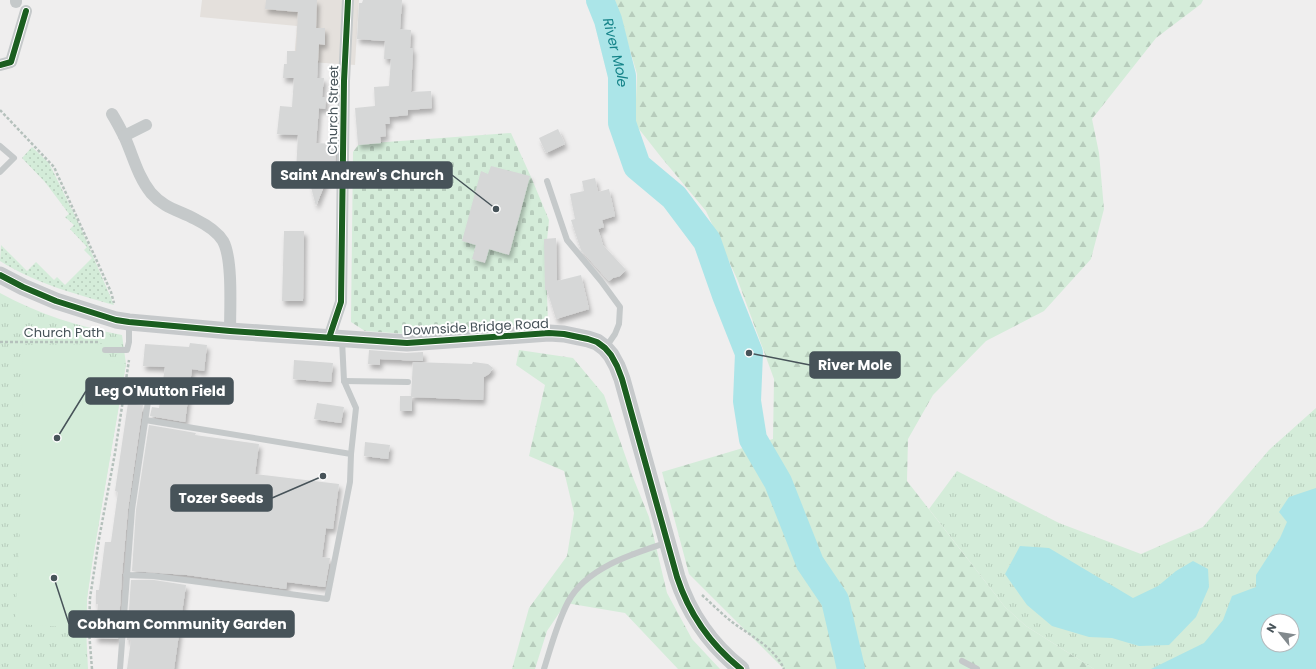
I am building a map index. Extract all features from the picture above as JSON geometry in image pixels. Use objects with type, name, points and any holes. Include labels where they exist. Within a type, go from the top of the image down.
[{"type":"street","name":"Church Street","points":[[336,338],[341,302],[344,81],[348,0]]},
{"type":"street","points":[[0,65],[11,62],[26,11]]},
{"type":"street","points":[[112,114],[124,136],[140,174],[151,192],[166,206],[205,224],[219,235],[223,241],[226,248],[229,270],[230,331]]},
{"type":"street","points":[[124,136],[146,125]]},
{"type":"street","name":"Downside Bridge Road","points":[[0,275],[56,301],[123,321],[230,331],[407,343],[549,333],[588,338],[597,342],[611,355],[622,379],[681,591],[693,616],[718,648],[740,669]]},
{"type":"lane","points":[[0,146],[14,158],[0,172]]},
{"type":"lane","points":[[547,180],[566,240],[601,281],[620,307],[619,324],[615,334],[605,348]]},
{"type":"lane","points":[[105,350],[127,350],[129,342],[123,321]]},
{"type":"lane","points":[[126,575],[154,576],[327,599],[350,482],[351,454],[356,408],[344,381],[341,346],[336,338]]},
{"type":"lane","points":[[344,381],[408,382]]},
{"type":"lane","points":[[120,669],[132,509],[150,388]]},
{"type":"lane","points":[[145,420],[351,454]]},
{"type":"lane","points":[[544,669],[563,613],[579,587],[594,575],[611,565],[644,550],[667,542]]},
{"type":"lane","points":[[962,661],[977,669]]},
{"type":"path","points":[[0,110],[54,167],[123,321]]},
{"type":"path","points":[[92,669],[89,631],[90,598],[130,363],[127,350]]},
{"type":"path","points":[[701,593],[731,621],[757,638],[780,659],[784,669]]},
{"type":"shaded area","points":[[202,0],[359,0],[355,65],[294,61],[297,26],[200,17]]},
{"type":"green space","points":[[615,0],[1203,0],[1201,4],[1156,38],[1092,119],[1099,153],[1104,209],[1091,259],[1044,311],[986,341],[933,395],[908,439],[907,481],[1005,607],[1026,626],[1094,669],[784,669],[689,574],[662,472],[773,439],[774,379],[738,281],[706,211],[635,124],[637,74]]},
{"type":"green space","points":[[511,133],[549,220],[547,240],[545,240],[548,323],[406,334],[365,331],[351,322],[353,152],[359,144]]},
{"type":"green space","points":[[32,147],[49,163],[80,226],[114,305],[41,282],[0,261],[1,245],[27,271],[36,262],[54,280],[57,277],[65,285],[92,258],[84,250],[87,247],[70,229],[74,225],[65,217],[69,214],[45,182],[22,158]]},
{"type":"green space","points":[[0,293],[14,301],[60,319],[122,335],[126,364],[87,598],[86,628],[88,669],[0,669]]},
{"type":"green space","points":[[105,344],[106,360],[126,364],[93,557],[87,598],[86,628],[15,624],[21,508],[23,345]]},
{"type":"green space","points":[[519,350],[573,358],[604,395],[632,475],[649,517],[667,593],[692,639],[720,669],[678,669],[625,613],[566,603],[547,631],[535,669],[512,669],[529,608],[567,556],[574,513],[564,471],[529,456],[545,385],[516,365]]},
{"type":"green space","points":[[1316,408],[1316,669],[1094,669],[1026,626],[1005,607],[929,509],[957,471],[1059,523],[1141,554],[1203,527],[1269,450]]},
{"type":"water","points":[[1316,488],[1316,669],[1151,669],[1204,643],[1223,620],[1232,596],[1256,587],[1256,575],[1280,538],[1287,522],[1279,512],[1289,497]]},
{"type":"water","points":[[1020,546],[1049,548],[1133,598],[1158,586],[1176,571],[1193,561],[1208,569],[1209,587],[1196,617],[1169,645],[1139,646],[1112,638],[1089,637],[1052,626],[1027,605],[1005,574]]},
{"type":"building","points":[[266,0],[317,0],[316,28],[325,28],[325,45],[319,44],[317,78],[324,78],[322,97],[326,97],[325,109],[319,108],[316,143],[336,144],[336,152],[335,165],[331,165],[331,179],[327,179],[316,206],[311,187],[313,172],[296,171],[298,135],[277,134],[280,106],[292,107],[294,78],[283,78],[284,64],[287,64],[287,51],[296,51],[298,12],[265,9]]},
{"type":"building","points":[[363,0],[402,0],[400,29],[411,30],[410,48],[413,48],[411,92],[431,91],[432,108],[408,110],[408,115],[389,117],[390,124],[385,124],[386,136],[380,137],[381,143],[358,145],[355,108],[375,106],[374,87],[389,86],[391,59],[384,59],[385,41],[357,39],[359,3],[362,3]]},
{"type":"building","points":[[558,129],[565,144],[546,153],[539,138]]},
{"type":"building","points":[[491,166],[530,176],[509,255],[489,249],[485,263],[472,259],[476,245],[462,241],[481,171],[488,174]]},
{"type":"building","points":[[595,178],[598,192],[609,189],[615,216],[602,220],[604,227],[598,229],[603,245],[626,270],[620,276],[609,281],[581,250],[571,220],[575,219],[570,194],[584,191],[582,181]]},
{"type":"building","points":[[284,231],[304,231],[303,301],[282,301]]},
{"type":"building","points":[[556,238],[557,281],[581,275],[589,309],[556,319],[547,290],[545,290],[544,239]]},
{"type":"building","points":[[190,343],[207,345],[204,371],[192,369],[185,422],[150,416],[152,407],[159,408],[165,367],[143,366],[145,344],[189,347]]},
{"type":"building","points":[[369,350],[406,353],[423,352],[423,361],[380,359],[380,365],[368,364]]},
{"type":"building","points":[[294,360],[333,363],[331,382],[293,379]]},
{"type":"building","points":[[413,362],[472,364],[473,362],[488,364],[493,368],[489,374],[484,377],[483,400],[412,397],[412,411],[400,411],[400,396],[411,396]]},
{"type":"building","points":[[128,403],[143,405],[128,509],[118,639],[95,638],[98,604],[96,604],[96,590],[99,590],[105,542],[111,542],[118,492],[115,491]]},
{"type":"building","points":[[317,403],[344,407],[341,423],[314,419]]},
{"type":"building","points":[[149,425],[196,433],[195,435],[259,444],[255,474],[339,484],[333,529],[326,528],[322,557],[330,558],[325,587],[287,582],[286,589],[187,575],[132,571],[136,510]]},
{"type":"building","points":[[365,442],[390,445],[388,459],[364,456]]},
{"type":"building","points":[[131,580],[154,580],[186,585],[174,669],[127,669],[131,640],[127,640]]},
{"type":"waterway","name":"River Mole","points":[[600,0],[608,20],[622,76],[622,123],[637,166],[674,197],[707,241],[749,353],[747,401],[753,439],[778,482],[810,563],[835,600],[851,669]]},
{"type":"cycle path","points":[[329,338],[341,302],[344,81],[348,0]]},
{"type":"cycle path","points":[[0,65],[11,62],[26,11]]},
{"type":"cycle path","name":"Church Path","points":[[0,275],[56,301],[116,320],[129,322],[230,331],[407,343],[549,333],[564,334],[597,342],[611,355],[622,379],[682,591],[702,628],[720,650],[741,669]]},
{"type":"place","name":"Saint Andrew's Church","points":[[496,209]]},
{"type":"place","name":"River Mole","points":[[749,353]]},
{"type":"place","name":"Leg O'Mutton Field","points":[[57,438]]},
{"type":"place","name":"Tozer Seeds","points":[[323,476]]},
{"type":"place","name":"Cobham Community Garden","points":[[54,578]]}]
